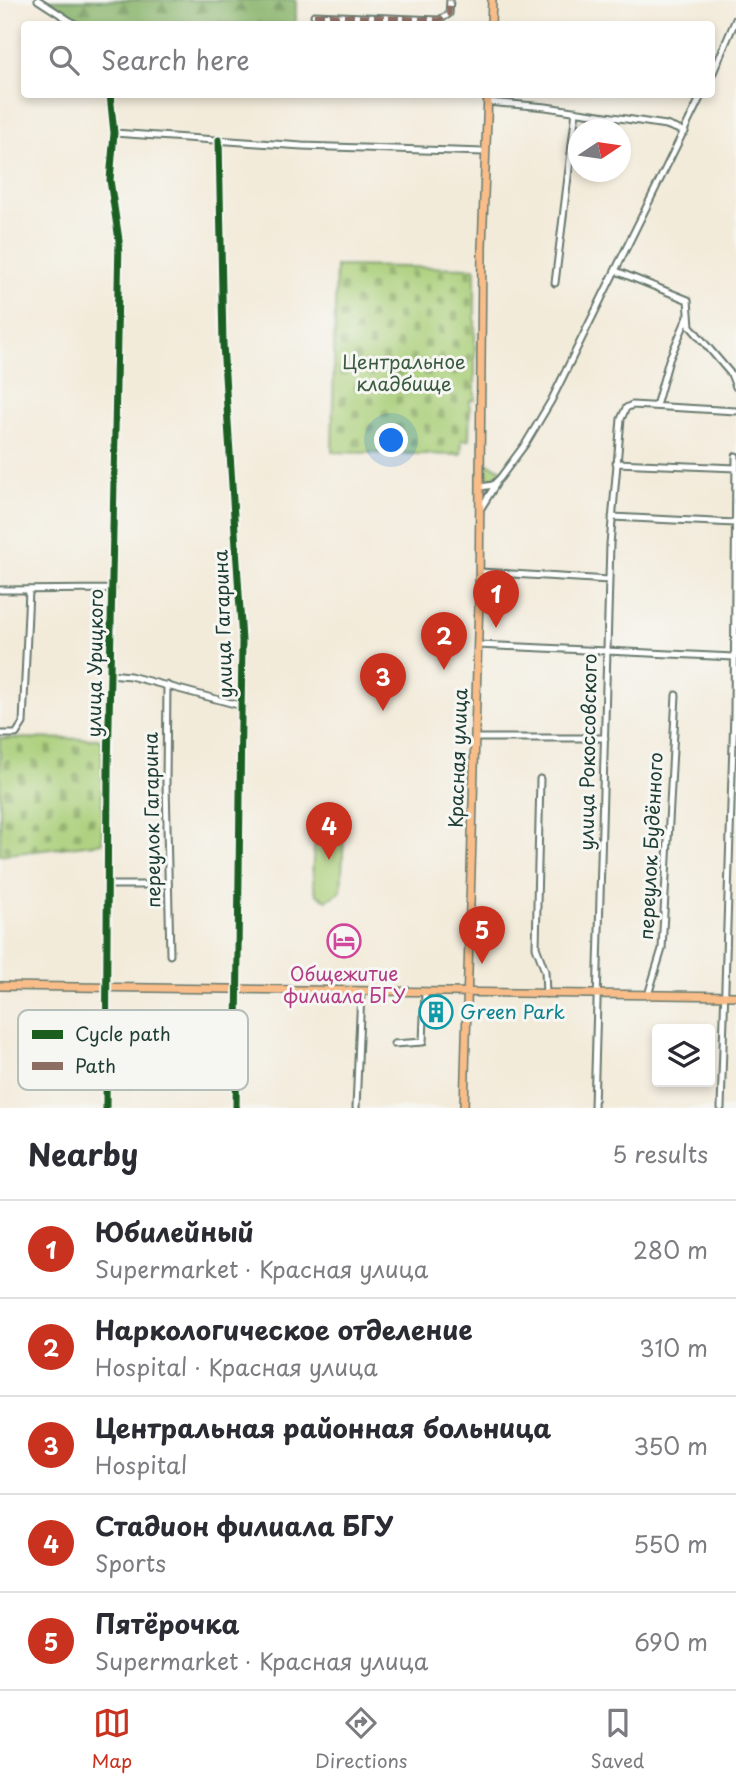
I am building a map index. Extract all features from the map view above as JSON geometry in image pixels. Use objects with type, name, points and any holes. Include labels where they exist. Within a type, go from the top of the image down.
[{"type":"main road","points":[[491,21],[492,0]]},
{"type":"main road","name":"Красная улица","points":[[464,1108],[480,572],[484,152],[488,98]]},
{"type":"main road","points":[[0,986],[736,996]]},
{"type":"street","points":[[38,0],[70,21]]},
{"type":"street","points":[[314,15],[439,20],[449,15],[450,0]]},
{"type":"street","points":[[715,60],[736,19]]},
{"type":"street","name":"улица Урицкого","points":[[108,1010],[110,674],[119,240],[110,180],[114,133],[110,98]]},
{"type":"street","points":[[488,98],[670,126],[685,132]]},
{"type":"street","points":[[481,508],[537,427],[700,98]]},
{"type":"street","points":[[555,283],[576,111]]},
{"type":"street","points":[[114,133],[302,146],[484,152]]},
{"type":"street","name":"улица Гагарина","points":[[219,140],[223,344],[241,601],[242,706],[236,1010]]},
{"type":"street","points":[[616,271],[686,298],[690,303],[692,329],[731,374],[736,387]]},
{"type":"street","points":[[689,313],[669,360],[656,405],[736,411]]},
{"type":"street","name":"улица Рокоссовского","points":[[594,1108],[609,580],[616,463],[622,415],[627,407],[656,405]]},
{"type":"street","points":[[721,1108],[735,646],[736,456]]},
{"type":"street","points":[[616,463],[736,468]]},
{"type":"street","points":[[481,487],[500,478]]},
{"type":"street","points":[[612,517],[735,523]]},
{"type":"street","points":[[480,572],[609,580]]},
{"type":"street","points":[[0,590],[113,589]]},
{"type":"street","points":[[0,734],[16,734],[23,723],[29,590]]},
{"type":"street","points":[[478,645],[734,657]]},
{"type":"street","points":[[110,674],[167,685],[242,706]]},
{"type":"street","name":"переулок Гагарина","points":[[167,685],[170,955]]},
{"type":"street","name":"переулок Будённого","points":[[648,995],[662,955],[676,695]]},
{"type":"street","points":[[475,738],[605,738]]},
{"type":"street","points":[[540,779],[536,947],[545,971],[546,994]]},
{"type":"street","points":[[729,872],[736,872]]},
{"type":"street","points":[[108,885],[168,885]]},
{"type":"street","points":[[356,1108],[361,992]]},
{"type":"street","points":[[394,1044],[423,1042],[425,993]]},
{"type":"street","name":"улица Урицкого","points":[[106,1090],[106,1108]]},
{"type":"street","name":"улица Гагарина","points":[[236,1090],[236,1108]]},
{"type":"green space","points":[[48,0],[296,0],[296,21],[80,21]]},
{"type":"green space","name":"Центральное кладбище","points":[[336,266],[475,268],[475,400],[470,400],[469,440],[462,440],[461,455],[332,452]]},
{"type":"green space","points":[[486,463],[503,470],[488,481]]},
{"type":"green space","points":[[0,738],[98,739],[102,742],[102,843],[0,855]]},
{"type":"green space","points":[[326,820],[337,821],[344,835],[341,891],[327,900],[317,895],[313,879],[315,844],[321,825]]},
{"type":"marked path","points":[[314,15],[439,20],[449,14],[450,0]]},
{"type":"cycle path","points":[[107,1010],[108,770],[119,240],[110,180],[114,133],[110,98]]},
{"type":"cycle path","points":[[219,140],[223,344],[242,641],[237,1010]]},
{"type":"cycle path","points":[[106,1090],[106,1108]]},
{"type":"cycle path","points":[[236,1090],[236,1108]]},
{"type":"place","name":"Юбилейный","points":[[496,628]]},
{"type":"place","name":"Наркологическое отделение","points":[[444,670]]},
{"type":"place","name":"Центральная районная больница","points":[[383,711]]},
{"type":"place","name":"Стадион филиала БГУ","points":[[329,860]]},
{"type":"place","name":"Общежитие филиала БГУ","points":[[344,941]]},
{"type":"place","name":"Пятёрочка","points":[[482,964]]},
{"type":"place","name":"Green Park","points":[[436,1012]]}]
